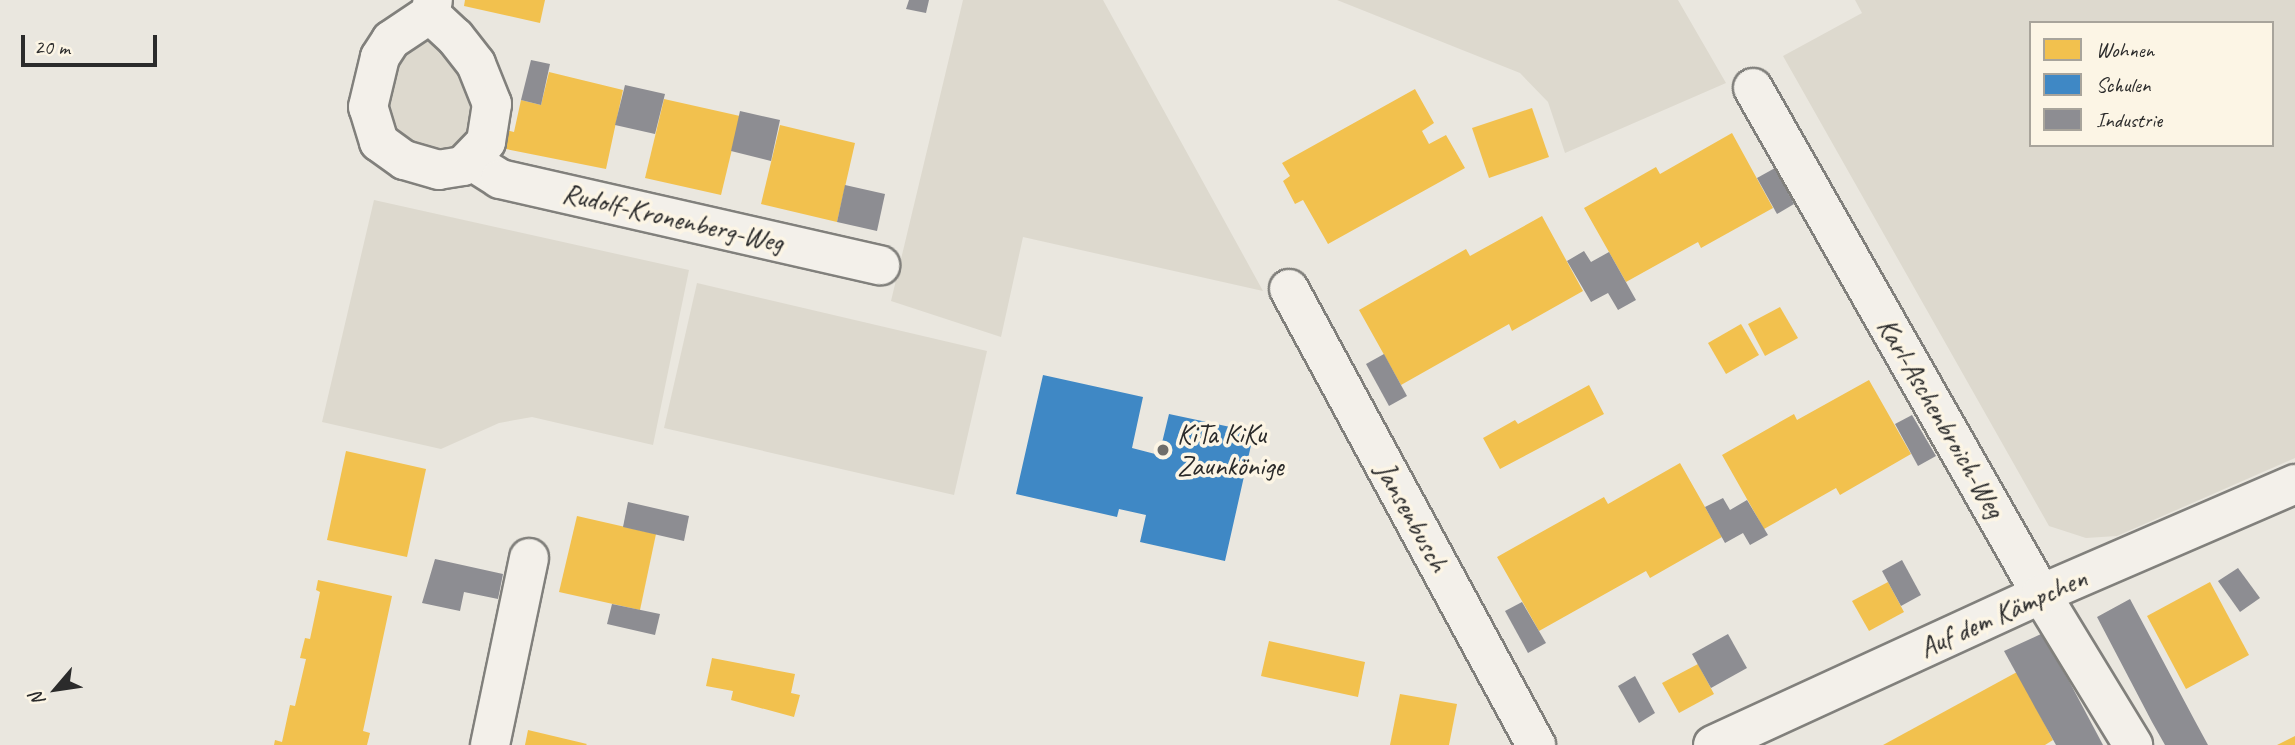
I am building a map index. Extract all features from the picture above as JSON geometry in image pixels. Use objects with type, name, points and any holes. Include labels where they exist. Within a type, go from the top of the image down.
[{"type":"street","points":[[431,7],[476,64],[492,103],[486,142],[463,166],[439,170],[404,160],[379,142],[368,107],[380,57],[391,40],[431,7]]},
{"type":"street","name":"Karl-Aschenbroich-Weg","points":[[1753,88],[2041,594],[2133,745]]},
{"type":"street","name":"Rudolf-Kronenberg-Weg","points":[[470,160],[500,179],[880,265]]},
{"type":"street","name":"Jansenbusch","points":[[1289,289],[1536,745]]},
{"type":"street","name":"Auf dem Kämpchen","points":[[1713,745],[2041,594],[2295,484]]},
{"type":"street","points":[[490,745],[529,558]]},
{"type":"shaded area","points":[[963,0],[1103,0],[1263,291],[1023,237],[1001,337],[891,301]]},
{"type":"shaded area","points":[[1337,0],[1678,0],[1726,83],[1565,153],[1548,102],[1520,73]]},
{"type":"shaded area","points":[[1855,0],[2295,0],[2295,458],[2117,536],[2086,538],[2049,526],[1783,56],[1862,13]]},
{"type":"shaded area","points":[[425,36],[438,42],[472,93],[477,115],[470,137],[457,154],[440,157],[399,141],[386,112],[399,52]]},
{"type":"shaded area","points":[[374,200],[689,270],[653,445],[532,417],[499,423],[441,449],[322,422]]},
{"type":"shaded area","points":[[697,283],[987,351],[954,495],[664,428]]},
{"type":"building: Wohnen","points":[[465,0],[545,0],[540,23],[464,6]]},
{"type":"building: Wohnen","points":[[549,72],[623,90],[606,169],[501,148],[506,130],[514,132],[521,100],[541,105]]},
{"type":"building: Wohnen","points":[[1415,89],[1434,123],[1422,131],[1429,144],[1446,135],[1465,168],[1328,244],[1303,200],[1295,204],[1283,181],[1290,176],[1282,163]]},
{"type":"building: Wohnen","points":[[664,99],[740,116],[721,195],[645,178]]},
{"type":"building: Wohnen","points":[[1532,108],[1549,157],[1489,178],[1472,128]]},
{"type":"building: Wohnen","points":[[780,125],[855,143],[837,222],[761,204]]},
{"type":"building: Wohnen","points":[[1732,133],[1773,208],[1701,248],[1698,242],[1626,282],[1584,208],[1656,167],[1660,174]]},
{"type":"building: Wohnen","points":[[1542,216],[1583,291],[1512,331],[1509,324],[1401,385],[1359,310],[1466,249],[1470,256]]},
{"type":"building: Wohnen","points":[[1780,307],[1798,338],[1765,356],[1748,324]]},
{"type":"building: Wohnen","points":[[1741,324],[1759,355],[1726,374],[1708,343]]},
{"type":"building: Wohnen","points":[[1869,380],[1911,454],[1840,495],[1836,488],[1764,529],[1722,455],[1794,414],[1797,420]]},
{"type":"building: Wohnen","points":[[1589,385],[1604,414],[1500,469],[1483,438],[1515,420],[1518,424]]},
{"type":"building: Wohnen","points":[[346,451],[426,469],[407,557],[327,540]]},
{"type":"building: Wohnen","points":[[1680,463],[1722,537],[1650,578],[1646,571],[1539,631],[1497,557],[1604,497],[1608,504]]},
{"type":"building: Wohnen","points":[[577,516],[656,534],[640,610],[559,592]]},
{"type":"building: Wohnen","points":[[318,580],[392,596],[363,731],[370,733],[367,745],[274,745],[275,740],[282,742],[290,705],[295,706],[306,659],[300,658],[305,638],[310,639],[320,592],[316,590]]},
{"type":"building: Wohnen","points":[[1888,582],[1904,612],[1869,631],[1852,601]]},
{"type":"building: Wohnen","points":[[2210,582],[2249,655],[2186,689],[2147,616]]},
{"type":"building: Wohnen","points":[[1269,641],[1365,662],[1358,697],[1261,676]]},
{"type":"building: Wohnen","points":[[712,658],[795,674],[791,693],[800,695],[794,717],[731,700],[733,691],[706,686]]},
{"type":"building: Wohnen","points":[[1698,664],[1714,694],[1679,713],[1662,683]]},
{"type":"building: Wohnen","points":[[2017,672],[2053,740],[2045,745],[1883,745]]},
{"type":"building: Wohnen","points":[[1400,694],[1457,704],[1449,745],[1390,745]]},
{"type":"building: Wohnen","points":[[528,730],[587,744],[525,745]]},
{"type":"building: Wohnen","points":[[2295,736],[2295,745],[2277,745]]},
{"type":"building: Schulen","points":[[1043,375],[1143,397],[1132,448],[1159,455],[1169,414],[1254,432],[1225,561],[1140,542],[1146,515],[1119,509],[1117,517],[1016,494]]},
{"type":"building: Industrie","points":[[909,0],[929,0],[926,13],[906,9]]},
{"type":"building: Industrie","points":[[531,60],[550,64],[541,105],[521,100]]},
{"type":"building: Industrie","points":[[625,85],[665,94],[655,134],[615,125]]},
{"type":"building: Industrie","points":[[740,111],[780,120],[771,161],[731,151]]},
{"type":"building: Industrie","points":[[1775,168],[1794,204],[1777,214],[1757,178]]},
{"type":"building: Industrie","points":[[845,185],[885,194],[877,231],[837,222]]},
{"type":"building: Industrie","points":[[1584,251],[1591,262],[1609,252],[1636,300],[1618,310],[1608,293],[1591,302],[1567,261]]},
{"type":"building: Industrie","points":[[1384,354],[1407,396],[1389,406],[1366,364]]},
{"type":"building: Industrie","points":[[1912,415],[1936,456],[1918,466],[1895,424]]},
{"type":"building: Industrie","points":[[1723,498],[1730,510],[1747,500],[1768,535],[1750,545],[1743,533],[1725,543],[1705,507]]},
{"type":"building: Industrie","points":[[628,502],[689,516],[684,541],[623,527]]},
{"type":"building: Industrie","points":[[435,559],[503,574],[498,599],[464,592],[460,611],[422,603]]},
{"type":"building: Industrie","points":[[1902,560],[1921,595],[1901,606],[1882,571]]},
{"type":"building: Industrie","points":[[2238,568],[2260,598],[2240,612],[2218,581]]},
{"type":"building: Industrie","points":[[2130,599],[2208,745],[2165,745],[2152,722],[2097,617]]},
{"type":"building: Industrie","points":[[1522,602],[1546,643],[1528,653],[1505,611]]},
{"type":"building: Industrie","points":[[612,604],[660,614],[655,635],[607,624]]},
{"type":"building: Industrie","points":[[1728,634],[1747,668],[1711,688],[1692,654]]},
{"type":"building: Industrie","points":[[2041,634],[2103,745],[2056,745],[2037,711],[2004,651]]},
{"type":"building: Industrie","points":[[1635,676],[1655,713],[1639,723],[1618,686]]},
{"type":"place","name":"KiTa KiKu Zaunkönige","points":[[1163,450]]}]
